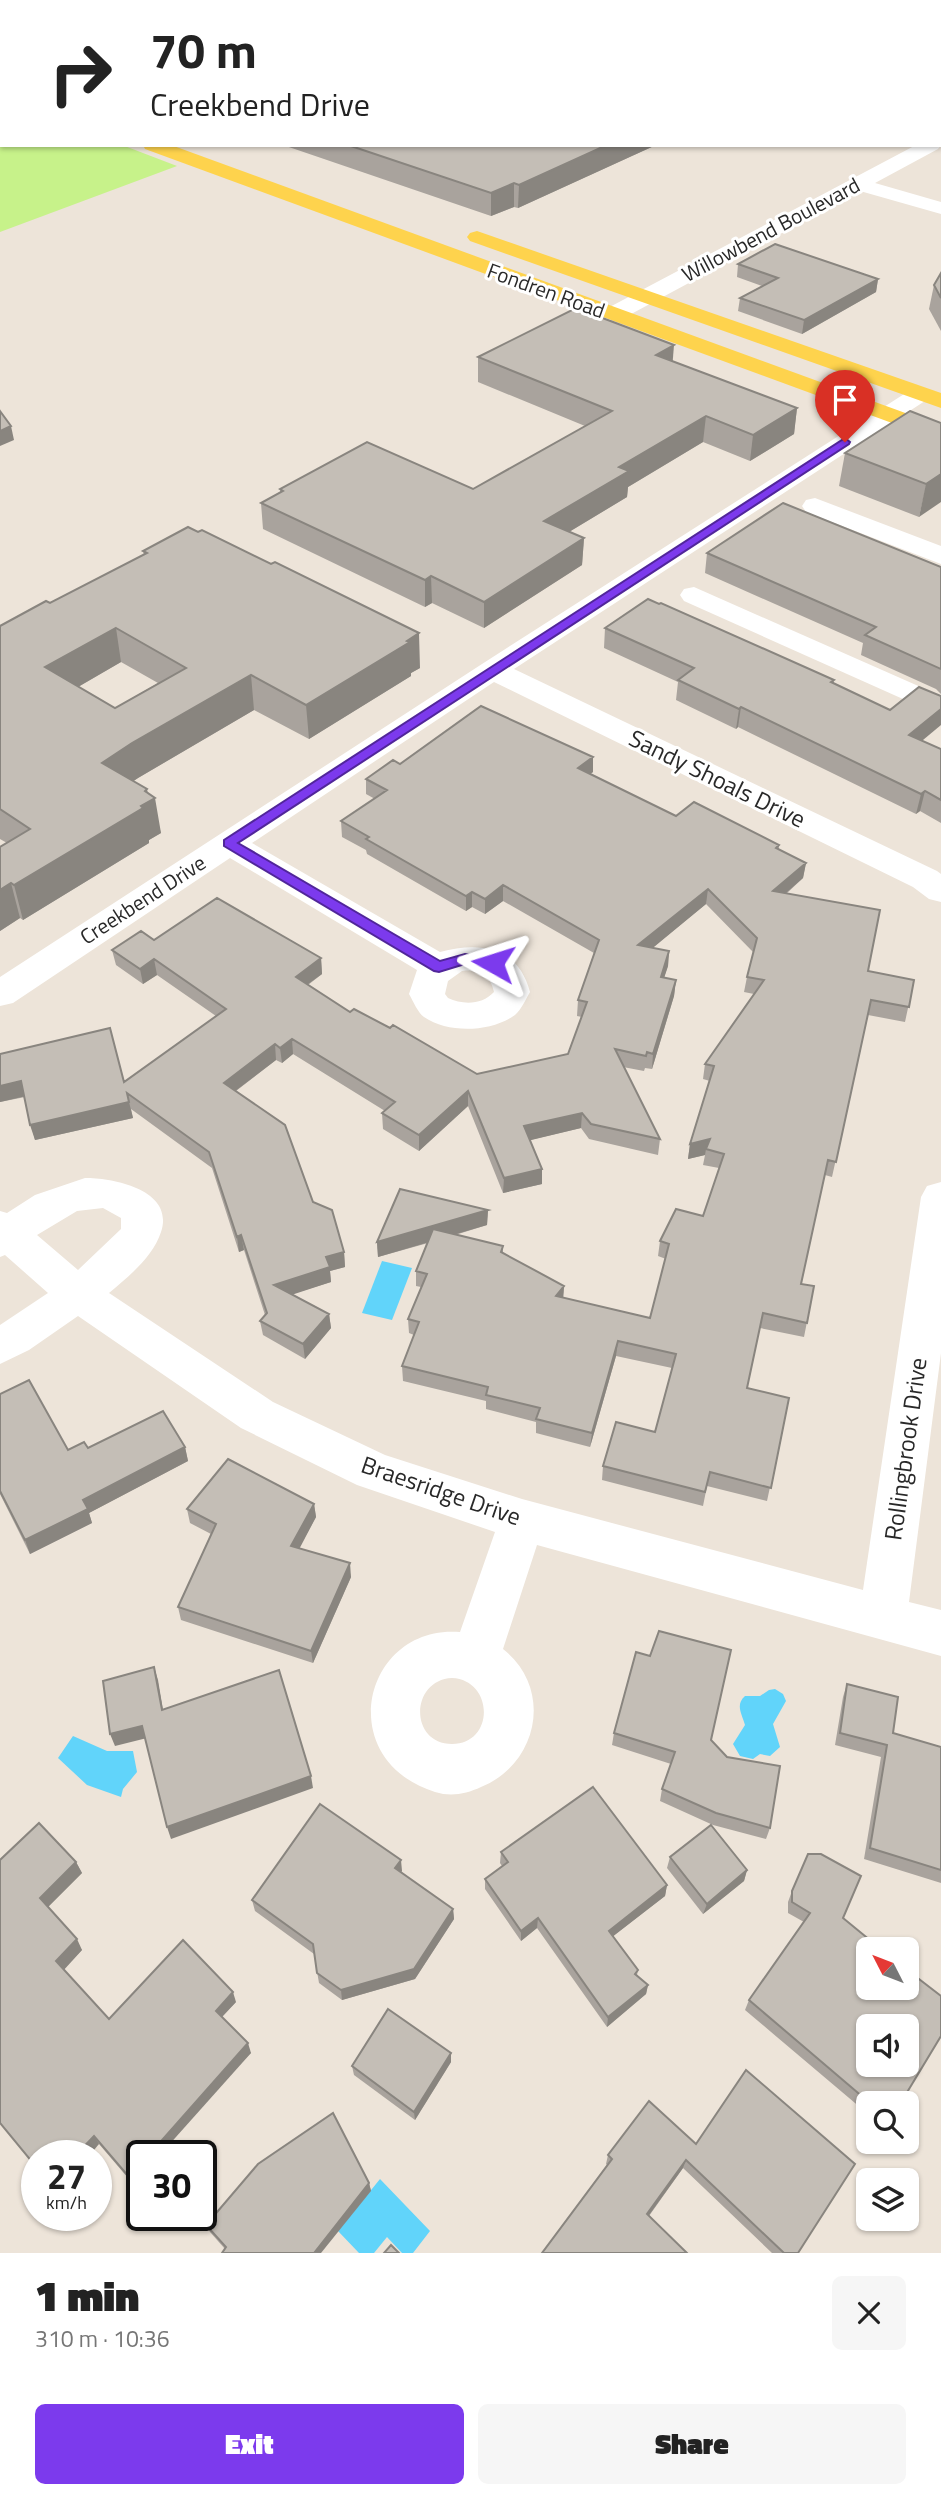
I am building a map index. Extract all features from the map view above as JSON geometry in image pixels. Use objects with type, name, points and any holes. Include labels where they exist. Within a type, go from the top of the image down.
[{"type":"main road","name":"Fondren Road","points":[[157,147],[941,434]]},
{"type":"main road","points":[[298,199],[321,190]]},
{"type":"main road","name":"Fondren Road","points":[[464,232],[930,398]]},
{"type":"street","name":"Willowbend Boulevard","points":[[612,315],[927,147]]},
{"type":"street","points":[[857,184],[941,208]]},
{"type":"street","name":"Creekbend Drive","points":[[0,994],[887,414],[930,398]]},
{"type":"street","points":[[816,506],[941,556]]},
{"type":"street","points":[[694,595],[941,707]]},
{"type":"street","name":"Sandy Shoals Drive","points":[[492,670],[925,879],[941,891]]},
{"type":"street","points":[[229,843],[439,967]]},
{"type":"street","points":[[0,1346],[26,1332],[126,1253],[142,1231],[141,1210],[126,1198],[101,1191],[71,1195],[3,1234]]},
{"type":"street","name":"Rollingbrook Drive","points":[[883,1617],[941,1197]]},
{"type":"street","name":"Braesridge Drive","points":[[3,1234],[76,1293],[257,1415],[373,1471],[522,1520],[941,1633]]},
{"type":"street","points":[[475,1660],[522,1520]]},
{"type":"green space","points":[[0,147],[127,147],[177,166],[0,232]]},
{"type":"water","points":[[382,1261],[412,1268],[392,1320],[362,1313]]},
{"type":"water","points":[[775,1689],[783,1694],[786,1701],[773,1724],[780,1747],[770,1756],[760,1754],[753,1759],[740,1756],[733,1744],[745,1725],[740,1710],[742,1699],[745,1696],[760,1696]]},
{"type":"water","points":[[73,1736],[107,1751],[133,1751],[137,1772],[123,1789],[121,1797],[87,1785],[58,1758]]},
{"type":"water","points":[[380,2179],[430,2231],[413,2253],[402,2253],[387,2237],[374,2253],[359,2253],[338,2231]]},
{"type":"building","points":[[354,147],[603,147],[519,185],[514,183],[491,193]]},
{"type":"building","points":[[775,244],[878,279],[804,320],[740,298],[778,278],[738,264]]},
{"type":"building","points":[[941,273],[941,298],[934,285]]},
{"type":"building","points":[[576,308],[674,345],[656,355],[797,408],[753,435],[706,416],[619,467],[629,471],[544,521],[584,538],[484,602],[431,576],[425,580],[261,503],[283,491],[280,489],[367,442],[473,489],[612,411],[478,357]]},
{"type":"building","points":[[0,411],[11,426],[0,431]]},
{"type":"building","points":[[910,411],[941,423],[941,474],[926,484],[845,453]]},
{"type":"building","points":[[783,503],[941,567],[941,669],[865,635],[876,627],[707,553]]},
{"type":"building","points":[[188,527],[198,532],[202,530],[271,564],[275,562],[419,633],[407,641],[410,642],[306,705],[251,675],[132,743],[102,763],[147,789],[145,791],[155,798],[141,806],[143,808],[14,885],[11,883],[0,890],[0,847],[30,829],[0,809],[0,626],[147,553],[143,551]],"holes":[[[116,628],[186,668],[115,708],[45,667]]]},
{"type":"building","points":[[648,599],[834,680],[831,682],[890,710],[919,687],[941,696],[941,709],[909,735],[941,749],[941,800],[925,791],[921,794],[741,707],[739,709],[678,680],[694,668],[605,628]]},
{"type":"building","points":[[481,706],[593,757],[578,768],[676,816],[694,802],[779,845],[776,848],[806,863],[773,891],[880,910],[868,971],[914,980],[909,1007],[871,1000],[836,1162],[828,1160],[801,1284],[814,1286],[807,1323],[763,1313],[747,1388],[789,1398],[771,1488],[710,1472],[705,1492],[603,1466],[616,1422],[655,1432],[676,1354],[618,1341],[592,1433],[536,1419],[540,1408],[486,1395],[488,1387],[402,1366],[419,1322],[408,1319],[427,1274],[416,1271],[433,1229],[503,1246],[501,1252],[564,1286],[556,1296],[650,1318],[669,1244],[660,1241],[676,1209],[703,1216],[724,1154],[706,1149],[710,1139],[690,1144],[714,1066],[705,1064],[764,980],[747,977],[757,938],[708,889],[638,945],[669,951],[661,977],[676,980],[653,1054],[647,1052],[646,1056],[615,1049],[660,1139],[591,1124],[582,1113],[524,1126],[542,1169],[504,1178],[468,1091],[419,1135],[382,1113],[395,1102],[292,1039],[280,1048],[275,1044],[224,1083],[285,1125],[313,1202],[332,1210],[344,1252],[326,1257],[330,1267],[274,1285],[329,1314],[303,1344],[260,1321],[267,1313],[241,1235],[237,1237],[209,1152],[127,1093],[129,1102],[30,1125],[21,1081],[0,1086],[0,1054],[110,1028],[124,1082],[226,1009],[154,959],[140,969],[112,950],[141,931],[154,940],[217,898],[321,958],[296,977],[350,1012],[354,1009],[390,1028],[393,1025],[477,1074],[568,1054],[587,1002],[578,1000],[599,940],[503,885],[485,899],[472,892],[466,896],[366,839],[369,837],[341,821],[387,790],[366,779],[393,760],[400,764]]},
{"type":"building","points":[[400,1189],[488,1210],[377,1242]]},
{"type":"building","points":[[29,1380],[68,1450],[84,1442],[88,1448],[163,1411],[185,1447],[83,1500],[88,1509],[25,1540],[0,1491],[0,1394]]},
{"type":"building","points":[[228,1459],[314,1504],[291,1546],[350,1563],[311,1651],[178,1607],[216,1524],[187,1509]]},
{"type":"building","points":[[659,1631],[731,1650],[711,1740],[727,1757],[780,1766],[770,1828],[716,1813],[662,1789],[675,1752],[614,1733],[636,1652],[650,1656]]},
{"type":"building","points":[[154,1667],[162,1710],[279,1670],[311,1776],[167,1827],[142,1726],[110,1734],[103,1681]]},
{"type":"building","points":[[847,1684],[898,1697],[893,1733],[941,1747],[941,1870],[870,1848],[887,1745],[840,1733]]},
{"type":"building","points":[[593,1787],[667,1885],[609,1931],[638,1970],[635,1974],[648,1985],[608,2017],[538,1918],[521,1931],[485,1879],[508,1862],[501,1852]]},
{"type":"building","points":[[320,1804],[401,1860],[395,1868],[453,1909],[414,1969],[341,1990],[317,1973],[313,1944],[252,1900]]},
{"type":"building","points":[[39,1823],[76,1862],[40,1898],[77,1939],[56,1961],[109,2019],[183,1940],[233,1992],[216,2011],[248,2043],[162,2140],[126,2140],[126,2173],[112,2157],[112,2140],[97,2140],[94,2136],[90,2140],[21,2140],[21,2149],[0,2123],[0,1860]]},
{"type":"building","points":[[711,1825],[747,1870],[707,1904],[670,1857]]},
{"type":"building","points":[[808,1854],[821,1854],[861,1876],[843,1918],[866,1937],[856,1937],[856,2000],[919,2000],[919,1979],[941,1996],[941,2036],[919,2072],[919,2014],[856,2014],[856,2077],[916,2077],[908,2091],[856,2091],[749,2000],[810,1913],[792,1902],[792,1891]]},
{"type":"building","points":[[388,2009],[451,2053],[414,2112],[352,2066]]},
{"type":"building","points":[[746,2070],[855,2164],[798,2253],[784,2253],[686,2160],[647,2214],[687,2253],[542,2253],[612,2159],[608,2155],[649,2101],[696,2144]]},
{"type":"building","points":[[333,2113],[369,2183],[314,2253],[222,2253],[226,2247],[211,2231],[217,2231],[217,2212],[258,2164]]},
{"type":"building","points":[[391,2245],[399,2253],[384,2253]]},
{"type":"route","points":[[493,963],[465,958],[439,967],[229,843],[845,442]]}]
